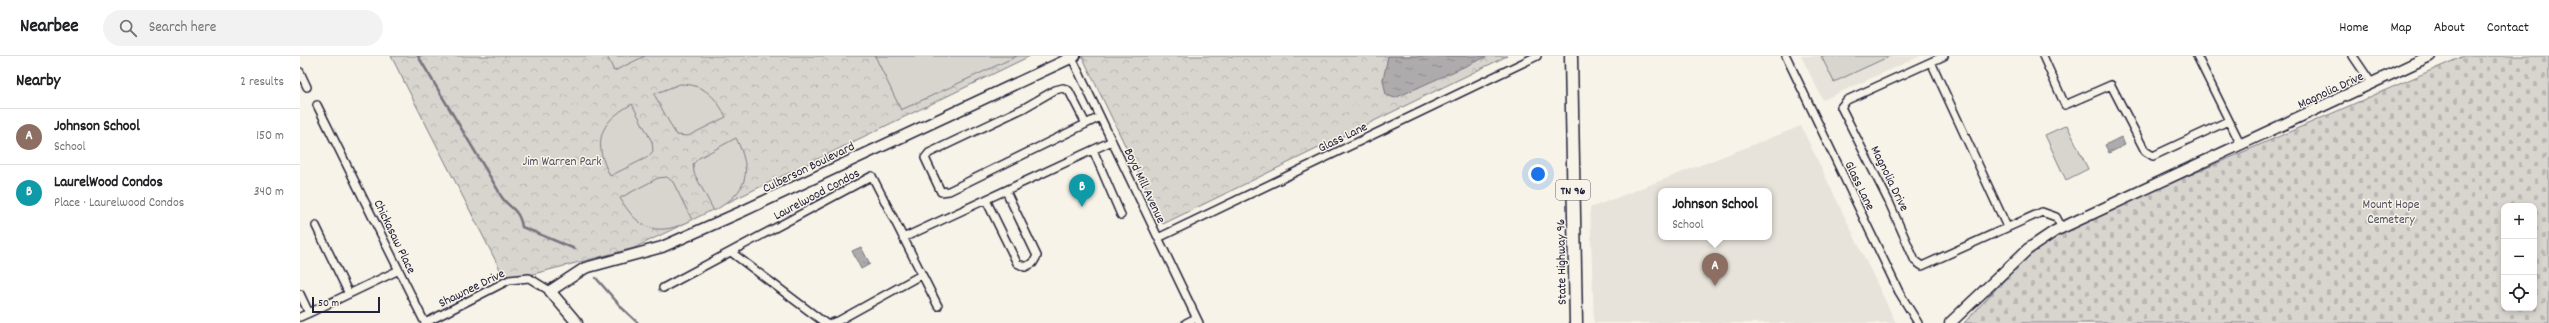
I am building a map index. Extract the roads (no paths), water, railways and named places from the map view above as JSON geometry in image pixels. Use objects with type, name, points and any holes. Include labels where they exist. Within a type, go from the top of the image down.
[{"type":"main road","name":"State Highway 96","points":[[1571,56],[1576,323]]},
{"type":"street","name":"Glass Lane","points":[[1158,238],[1537,56]]},
{"type":"street","name":"Glass Lane","points":[[1786,56],[1899,292],[1918,323]]},
{"type":"street","name":"Magnolia Drive","points":[[1944,56],[1847,100],[1841,107],[1889,202],[1915,261],[1922,266],[2042,212],[2056,217],[2062,228]]},
{"type":"street","points":[[2043,56],[2065,105],[2111,85],[2145,151],[2153,156],[2228,121]]},
{"type":"street","points":[[2197,56],[2241,145]]},
{"type":"street","points":[[2353,56],[2372,84]]},
{"type":"street","name":"Magnolia Drive","points":[[1950,323],[2028,249],[2062,228],[2430,56]]},
{"type":"street","name":"Boyd Mill Avenue","points":[[1073,57],[1100,117],[1198,320]]},
{"type":"street","name":"Culberson Boulevard","points":[[550,291],[585,268],[669,244],[741,212],[1073,57]]},
{"type":"street","points":[[1931,62],[2007,227]]},
{"type":"street","points":[[300,72],[308,87]]},
{"type":"street","points":[[1086,124],[1069,91],[1063,88],[1055,90],[1024,108],[929,153],[925,158],[941,192],[949,191],[1086,124],[1100,117]]},
{"type":"street","name":"Chickasaw Place","points":[[317,105],[425,323]]},
{"type":"street","points":[[903,238],[1112,141]]},
{"type":"street","points":[[1093,150],[1122,215]]},
{"type":"street","name":"Laurelwood Condos","points":[[663,288],[872,176],[938,306]]},
{"type":"street","points":[[986,200],[1017,263],[1025,267],[1033,263],[1037,256],[1006,190]]},
{"type":"street","points":[[316,226],[349,294]]},
{"type":"street","points":[[731,252],[825,323]]},
{"type":"street","points":[[300,317],[399,270]]},
{"type":"street","points":[[831,323],[838,321],[921,275]]},
{"type":"street","name":"Shawnee Drive","points":[[425,323],[509,280],[529,278],[550,291]]},
{"type":"street","points":[[550,291],[577,323]]},
{"type":"street","points":[[300,294],[309,313]]},
{"type":"street","points":[[1186,323],[1198,320]]},
{"type":"water","points":[[1388,56],[1488,56],[1395,98],[1386,95],[1383,80]]},
{"type":"water","points":[[2121,137],[2125,145],[2109,153],[2105,145]]},
{"type":"water","points":[[861,247],[870,264],[861,269],[852,251]]},
{"type":"waterway","points":[[418,56],[504,201],[518,214],[522,227],[575,249]]},
{"type":"waterway","points":[[596,278],[623,309],[638,323]]},
{"type":"place","name":"LaurelWood Condos","points":[[1082,207]]},
{"type":"place","name":"Johnson School","points":[[1715,286]]},
{"type":"park label","name":"Jim Warren Park","points":[[562,160]]},
{"type":"park label","name":"Mount Hope Cemetery","points":[[2391,210]]}]
